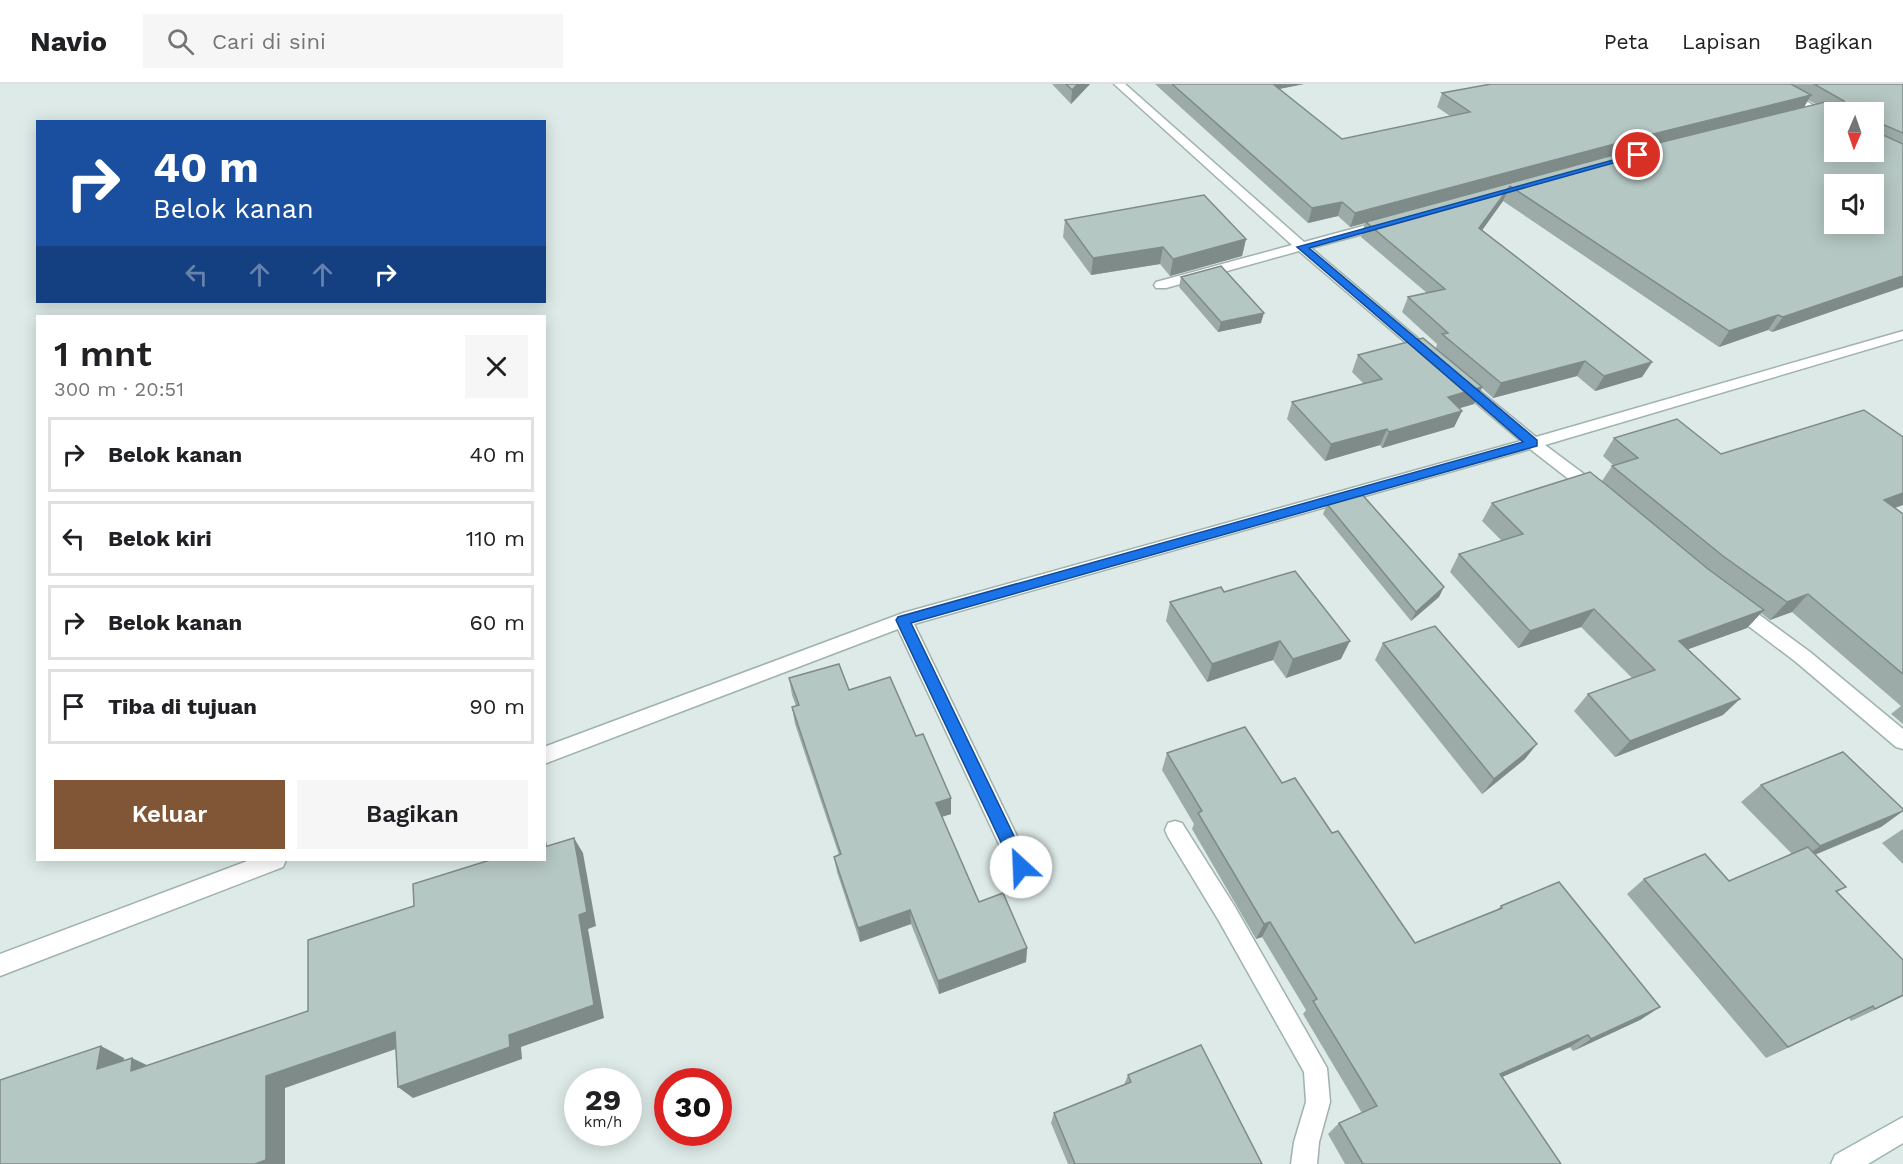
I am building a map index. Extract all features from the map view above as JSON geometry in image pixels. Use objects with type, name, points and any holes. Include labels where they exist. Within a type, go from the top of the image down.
[{"type":"street","points":[[1119,84],[1302,247],[1435,360]]},
{"type":"street","points":[[1768,84],[1824,115]]},
{"type":"street","points":[[1794,116],[1816,111]]},
{"type":"street","points":[[1161,285],[1396,221]]},
{"type":"street","points":[[546,755],[903,620],[1533,443],[1903,335]]},
{"type":"street","points":[[1453,375],[1533,443],[1605,499]]},
{"type":"street","points":[[1718,593],[1803,657],[1903,741]]},
{"type":"street","points":[[903,620],[1021,867]]},
{"type":"street","points":[[1174,830],[1227,914],[1316,1068],[1319,1088],[1318,1104],[1303,1149],[1304,1164]]},
{"type":"street","points":[[0,965],[272,861]]},
{"type":"street","points":[[1844,1164],[1903,1129]]},
{"type":"building","points":[[1066,84],[1078,84],[1072,90]]},
{"type":"building","points":[[1172,84],[1273,84],[1342,139],[1470,112],[1442,93],[1491,84],[1791,84],[1811,95],[1641,137],[1355,213],[1342,202],[1312,208]]},
{"type":"building","points":[[1814,84],[1903,84],[1903,133],[1884,125],[1884,102],[1844,102]]},
{"type":"building","points":[[1824,102],[1824,162],[1884,162],[1884,135],[1903,144],[1903,276],[1783,317],[1778,315],[1729,331],[1510,186],[1479,228],[1652,362],[1604,376],[1585,361],[1501,383],[1442,334],[1448,333],[1408,297],[1445,289],[1366,222],[1650,145]]},
{"type":"building","points":[[1204,195],[1246,239],[1173,259],[1163,247],[1093,258],[1065,220]]},
{"type":"building","points":[[1221,266],[1264,313],[1221,322],[1181,277]]},
{"type":"building","points":[[1423,338],[1482,387],[1448,397],[1462,411],[1389,432],[1387,429],[1331,444],[1292,402],[1382,379],[1358,355]]},
{"type":"building","points":[[1864,410],[1903,437],[1903,493],[1884,500],[1903,514],[1903,674],[1808,594],[1787,602],[1723,556],[1612,466],[1638,458],[1614,438],[1677,419],[1721,454]]},
{"type":"building","points":[[1590,472],[1708,569],[1764,610],[1679,641],[1740,699],[1630,741],[1588,694],[1655,670],[1594,609],[1530,631],[1459,554],[1523,534],[1492,503]]},
{"type":"building","points":[[1359,491],[1444,587],[1416,612],[1327,504],[1335,498]]},
{"type":"building","points":[[1295,571],[1350,641],[1293,659],[1280,641],[1212,664],[1170,602],[1221,587],[1224,592]]},
{"type":"building","points":[[1435,626],[1537,744],[1494,779],[1383,643]]},
{"type":"building","points":[[839,664],[849,690],[890,677],[916,736],[923,734],[951,798],[936,803],[979,902],[1003,893],[1027,948],[938,981],[910,910],[858,928],[834,857],[841,854],[792,707],[799,705],[789,678]]},
{"type":"building","points":[[1245,727],[1282,783],[1295,778],[1332,833],[1338,831],[1415,943],[1559,882],[1660,1007],[1591,1039],[1588,1035],[1500,1074],[1561,1164],[1363,1164],[1339,1123],[1377,1106],[1313,1001],[1317,999],[1270,922],[1264,924],[1198,813],[1202,811],[1167,753]]},
{"type":"building","points":[[1843,752],[1903,811],[1820,846],[1761,785]]},
{"type":"building","points":[[574,838],[587,912],[579,915],[594,1005],[509,1035],[510,1047],[398,1087],[395,1032],[266,1076],[266,1160],[255,1164],[0,1164],[0,1080],[101,1046],[97,1069],[132,1058],[131,1071],[308,1011],[308,940],[414,906],[413,884],[487,861],[546,861],[546,846]]},
{"type":"building","points":[[1808,847],[1846,887],[1836,891],[1903,960],[1903,995],[1875,1009],[1873,1006],[1788,1047],[1644,879],[1705,854],[1729,881]]},
{"type":"building","points":[[1201,1045],[1262,1164],[1075,1164],[1054,1113],[1131,1082],[1128,1075]]},
{"type":"route","points":[[1021,867],[903,620],[1533,443],[1302,247],[1638,155]]}]
